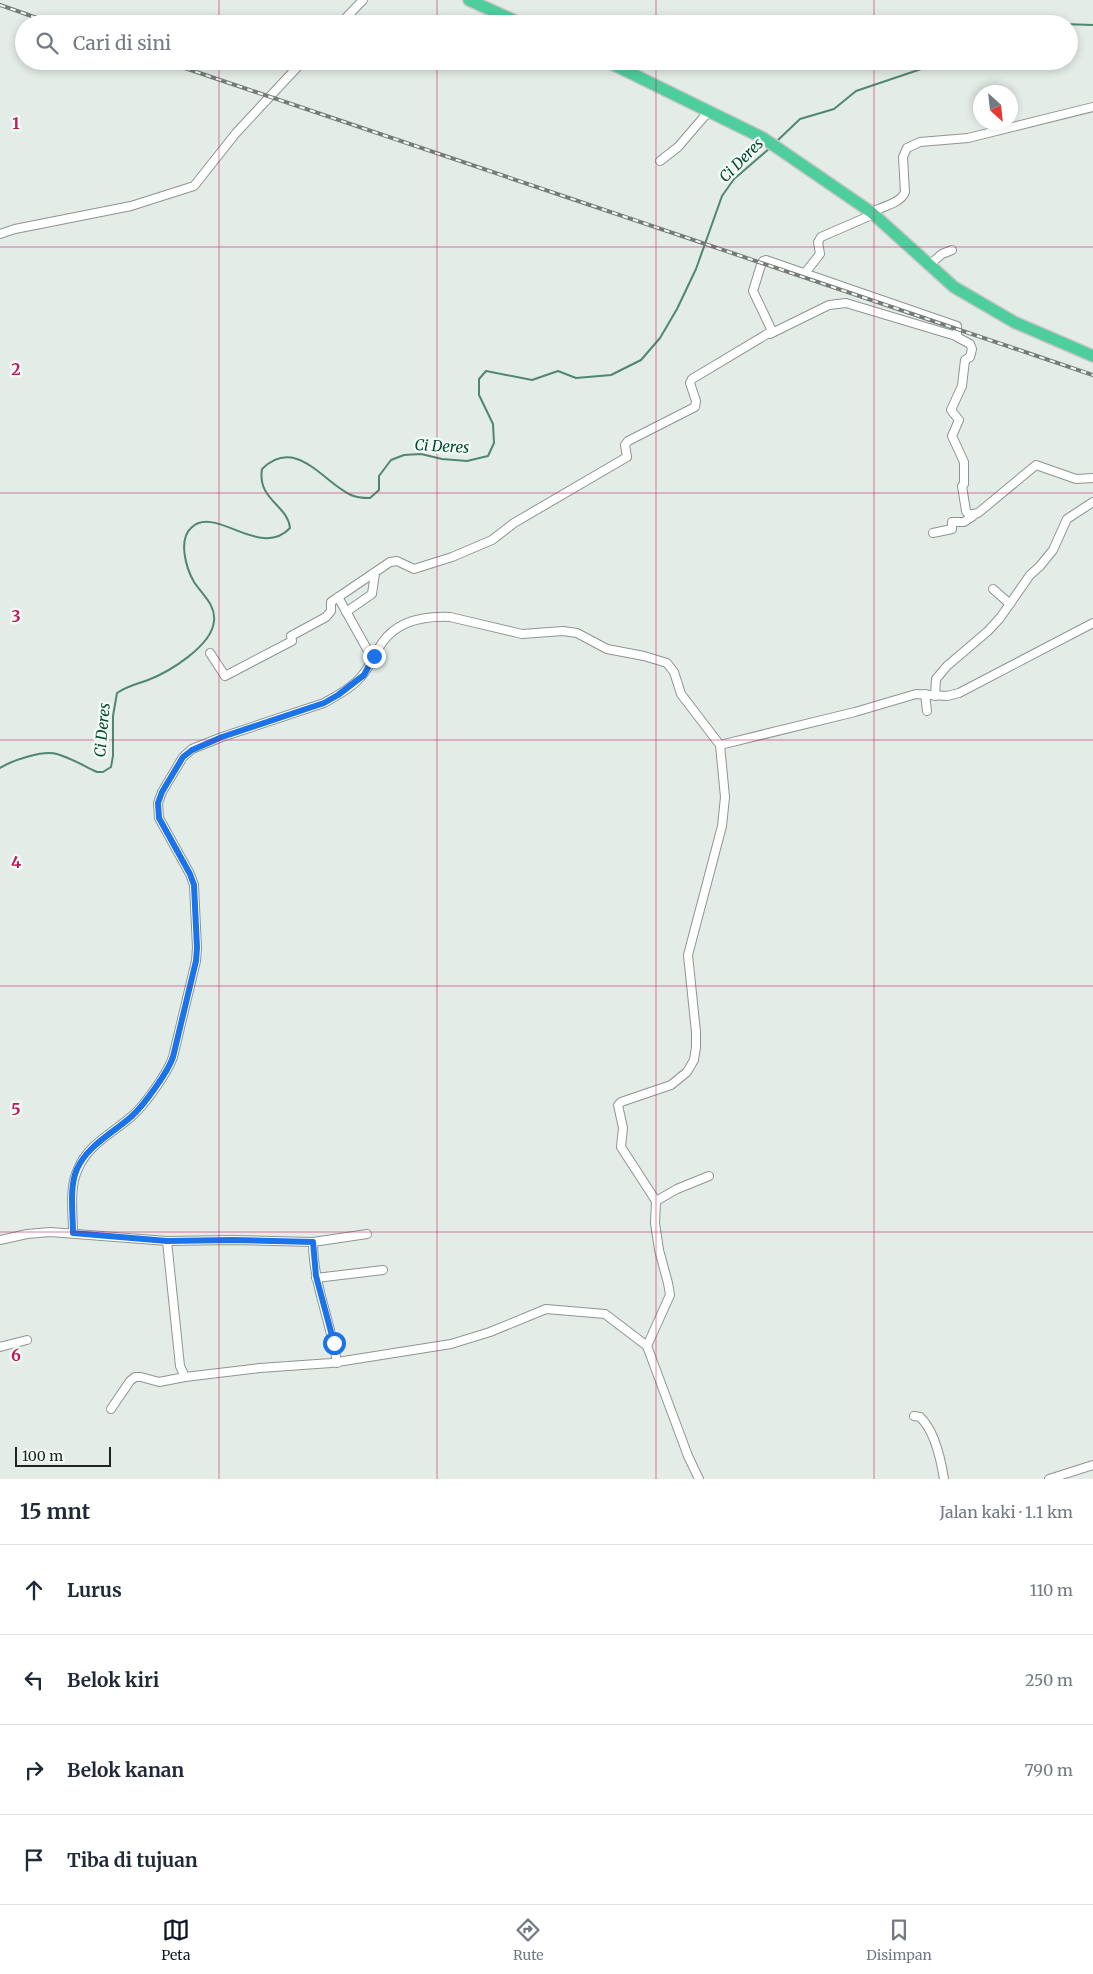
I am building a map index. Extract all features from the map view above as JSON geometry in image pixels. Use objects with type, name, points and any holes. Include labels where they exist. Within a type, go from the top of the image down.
[{"type":"highway","points":[[469,0],[502,15]]},
{"type":"highway","points":[[625,70],[763,138],[873,213],[954,287],[1014,322],[1091,355]]},
{"type":"street","points":[[349,15],[363,0]]},
{"type":"street","points":[[0,234],[24,227],[131,206],[194,186],[236,133],[296,70]]},
{"type":"street","points":[[805,273],[820,254],[818,242],[821,237],[897,201],[903,196],[903,156],[904,151],[912,145],[920,142],[968,138],[997,132],[1032,121],[1093,107]]},
{"type":"street","points":[[660,161],[678,147],[710,111]]},
{"type":"street","points":[[929,264],[942,254],[952,250]]},
{"type":"street","points":[[770,334],[772,329],[753,291],[762,263],[766,260],[956,326],[958,328],[956,336]]},
{"type":"street","points":[[210,653],[225,676],[292,641],[291,636],[326,617],[331,612],[331,602],[390,562],[397,561],[414,569],[452,557],[492,540],[514,523],[627,457],[625,444],[628,441],[695,406],[696,401],[690,383],[692,379],[770,334],[830,305],[846,303],[956,336],[970,344],[972,349],[970,357],[965,360],[962,387],[951,410],[959,420],[952,436],[964,464],[964,484],[962,486],[966,511],[972,516]]},
{"type":"street","points":[[933,533],[952,529],[952,522],[964,522],[978,513],[1036,465],[1076,479],[1093,478]]},
{"type":"street","points":[[935,696],[936,679],[988,631],[1030,575],[1040,566],[1052,550],[1066,520],[1093,502]]},
{"type":"street","points":[[346,612],[372,594],[375,573]]},
{"type":"street","points":[[993,589],[1010,604]]},
{"type":"street","points":[[338,597],[372,658]]},
{"type":"street","points":[[73,1233],[74,1181],[78,1168],[100,1141],[133,1116],[168,1069],[173,1057],[196,961],[194,885],[190,874],[159,818],[158,803],[162,792],[186,752],[222,737],[324,703],[364,675],[372,658],[386,637],[394,630],[402,625],[427,617],[450,616],[522,634],[563,631],[576,633],[607,649],[644,656],[667,664],[674,672],[681,694],[720,745],[725,797],[722,826],[688,955],[696,1032],[694,1060],[685,1074],[671,1085],[621,1102],[618,1105],[623,1128],[621,1147],[656,1201],[656,1232],[670,1292],[669,1299],[647,1346]]},
{"type":"street","points":[[720,745],[855,712],[906,696],[925,694],[948,696],[965,691],[1093,623]]},
{"type":"street","points":[[925,694],[927,711]]},
{"type":"street","points":[[656,1201],[677,1189],[709,1176]]},
{"type":"street","points":[[0,1240],[39,1232],[167,1241],[313,1242],[367,1234]]},
{"type":"street","points":[[167,1241],[180,1366],[185,1377]]},
{"type":"street","points":[[313,1242],[316,1278],[334,1343],[337,1362]]},
{"type":"street","points":[[316,1278],[383,1270]]},
{"type":"street","points":[[112,1409],[130,1381],[135,1378],[141,1377],[159,1382],[260,1368],[337,1362],[451,1344],[490,1332],[546,1309],[605,1314],[647,1346],[688,1456],[699,1479]]},
{"type":"street","points":[[0,1347],[27,1340]]},
{"type":"street","points":[[914,1416],[923,1419],[928,1428],[937,1451],[944,1479]]},
{"type":"street","points":[[1049,1479],[1093,1465]]},
{"type":"waterway","name":"Ci Deres","points":[[1078,24],[1093,25]]},
{"type":"waterway","name":"Ci Deres","points":[[777,141],[800,119],[834,109],[856,91],[918,70]]},
{"type":"waterway","name":"Ci Deres","points":[[0,768],[28,756],[44,753],[57,754],[97,772],[103,772],[111,767],[113,756],[113,716],[117,693],[167,671],[188,657],[206,640],[214,621],[211,605],[194,582],[188,569],[184,547],[187,533],[201,522],[212,522],[252,536],[265,538],[278,536],[290,528],[284,513],[264,488],[262,469],[274,460],[286,457],[298,459],[351,495],[370,498],[379,490],[379,476],[391,460],[404,455],[421,454],[442,459],[467,461],[488,456],[494,443],[493,424],[479,395],[479,379],[486,371],[532,380],[558,371],[576,378],[611,375],[641,360],[660,338],[677,309],[696,269],[722,196],[734,179],[770,148]]},
{"type":"railway","points":[[0,5],[28,15]]},
{"type":"railway","points":[[191,70],[1093,375]]},
{"type":"route","points":[[334,1343],[316,1276],[313,1242],[167,1241],[73,1233],[74,1181],[78,1168],[91,1149],[133,1116],[168,1069],[173,1057],[196,961],[194,885],[190,874],[161,825],[158,803],[162,792],[186,752],[222,737],[324,703],[364,675],[374,656]]}]
